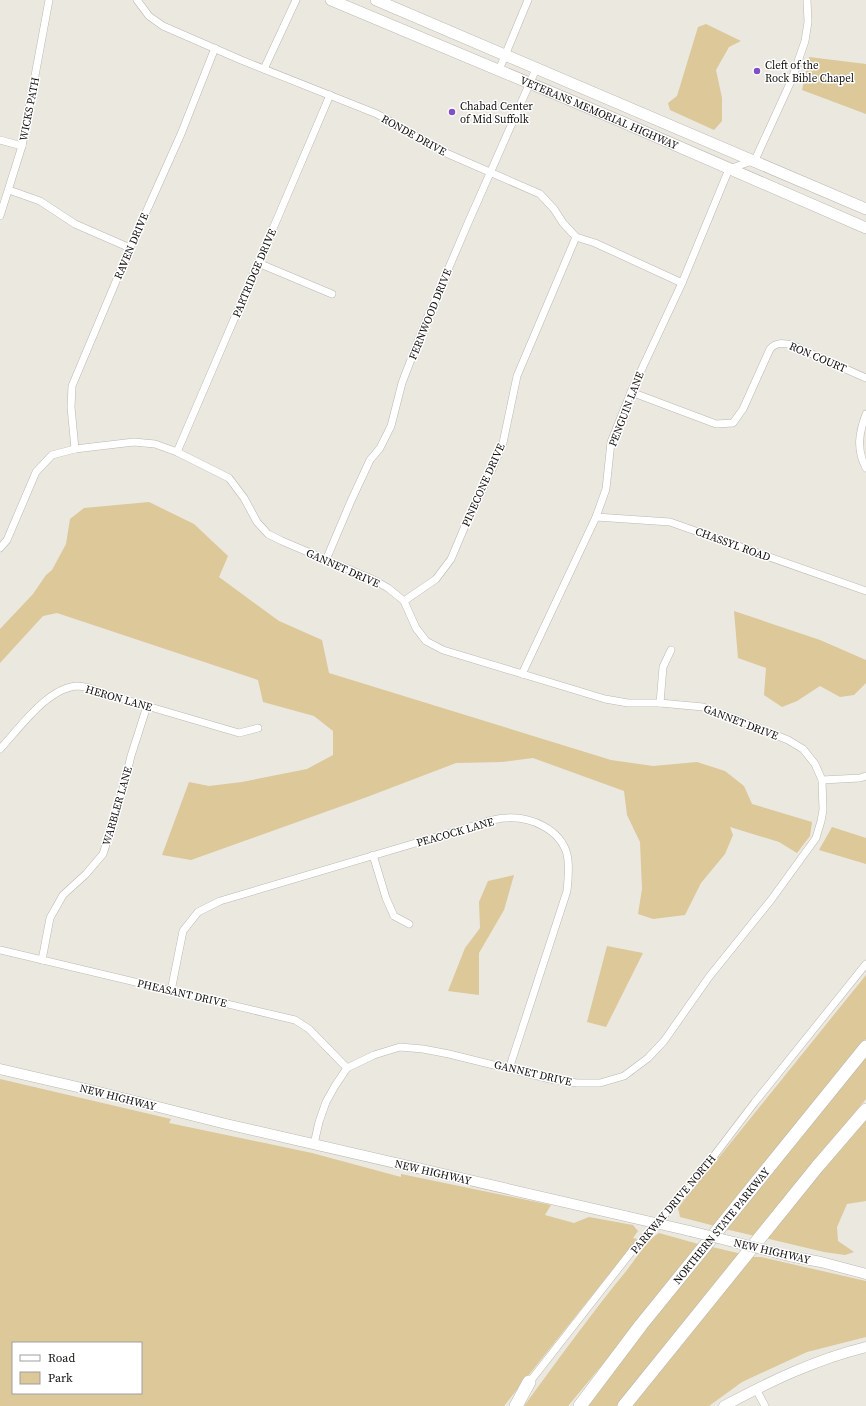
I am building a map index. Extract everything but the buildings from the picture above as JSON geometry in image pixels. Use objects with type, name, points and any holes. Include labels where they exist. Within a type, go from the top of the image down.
[{"type":"highway","name":"NORTHERN STATE PARKWAY","points":[[580,1406],[646,1319],[866,1047]]},
{"type":"highway","points":[[624,1406],[866,1110]]},
{"type":"highway","points":[[516,1406],[529,1382]]},
{"type":"main road","name":"VETERANS MEMORIAL HIGHWAY","points":[[331,0],[531,83],[866,228]]},
{"type":"main road","name":"VETERANS MEMORIAL HIGHWAY","points":[[376,0],[536,69],[755,160],[866,209]]},
{"type":"street","name":"WICKS PATH","points":[[0,216],[22,146],[49,0]]},
{"type":"street","name":"RONDE DRIVE","points":[[137,0],[149,16],[163,26],[264,69],[377,114],[446,153],[540,194],[576,237]]},
{"type":"street","points":[[264,69],[296,0]]},
{"type":"street","points":[[499,70],[528,0]]},
{"type":"street","points":[[729,169],[755,160],[792,79],[805,41],[808,22],[807,0]]},
{"type":"street","name":"RAVEN DRIVE","points":[[75,449],[71,407],[72,386],[130,248],[181,134],[215,48]]},
{"type":"street","name":"FERNWOOD DRIVE","points":[[326,560],[370,460],[380,448],[391,426],[402,383],[410,362],[490,172],[536,69]]},
{"type":"street","name":"PARTRIDGE DRIVE","points":[[177,452],[330,95]]},
{"type":"street","points":[[0,140],[22,146]]},
{"type":"street","name":"PENGUIN LANE","points":[[522,674],[596,517],[606,489],[611,442],[631,392],[682,282],[729,169]]},
{"type":"street","points":[[9,190],[40,201],[75,224],[130,248]]},
{"type":"street","points":[[576,237],[596,243],[682,282]]},
{"type":"street","name":"PINECONE DRIVE","points":[[404,601],[436,579],[451,559],[503,443],[517,376],[576,237]]},
{"type":"street","points":[[258,263],[332,294]]},
{"type":"street","name":"RON COURT","points":[[631,392],[716,424],[733,423],[743,409],[766,355],[770,349],[778,344],[785,343],[866,378]]},
{"type":"street","points":[[866,414],[861,427],[859,446],[861,457],[866,468]]},
{"type":"street","name":"GANNET DRIVE","points":[[0,548],[7,540],[36,472],[52,455],[75,449],[134,442],[155,444],[177,452],[229,478],[244,498],[257,522],[268,534],[374,580],[388,588],[404,601],[416,628],[426,641],[443,650],[605,698],[628,703],[660,703],[703,706],[788,740],[803,749],[814,764],[822,780],[823,810],[816,838],[771,900],[709,977],[664,1040],[648,1058],[624,1076],[600,1083],[577,1083],[550,1079],[436,1051],[400,1047],[374,1054],[347,1068],[326,1102],[319,1122],[314,1144]]},
{"type":"street","name":"CHASSYL ROAD","points":[[596,517],[670,522],[866,591]]},
{"type":"street","points":[[660,703],[663,667],[671,650]]},
{"type":"street","name":"HERON LANE","points":[[0,749],[42,704],[55,693],[76,686],[89,687],[239,733],[258,728]]},
{"type":"street","name":"WARBLER LANE","points":[[42,960],[50,918],[63,895],[86,874],[103,854],[147,706]]},
{"type":"street","points":[[822,780],[860,778],[866,776]]},
{"type":"street","name":"PEACOCK LANE","points":[[171,990],[183,931],[198,912],[220,901],[373,855],[504,818],[521,818],[544,825],[558,837],[567,853],[569,873],[567,891],[509,1069]]},
{"type":"street","points":[[373,855],[386,898],[394,916],[409,924]]},
{"type":"street","name":"PHEASANT DRIVE","points":[[0,950],[295,1020],[309,1029],[347,1068]]},
{"type":"street","name":"PARKWAY DRIVE NORTH","points":[[510,1406],[632,1251],[691,1186],[755,1102],[866,964]]},
{"type":"street","name":"NEW HIGHWAY","points":[[0,1069],[226,1124],[789,1256],[821,1262],[866,1274]]},
{"type":"street","points":[[724,1406],[756,1389],[815,1363],[866,1347]]},
{"type":"street","points":[[756,1389],[765,1406]]},
{"type":"green space","points":[[706,24],[741,41],[729,47],[716,70],[722,98],[722,121],[714,130],[670,110],[668,103],[677,96],[698,27]]},
{"type":"green space","points":[[809,57],[866,64],[866,114],[802,90]]},
{"type":"green space","points":[[149,502],[194,524],[228,556],[219,577],[279,621],[322,640],[329,673],[611,760],[653,766],[697,762],[725,771],[744,786],[752,804],[812,822],[810,836],[797,853],[779,842],[730,827],[733,835],[725,854],[701,883],[685,915],[653,919],[638,914],[642,889],[640,842],[627,815],[624,791],[533,758],[502,762],[456,763],[367,797],[191,860],[162,855],[189,782],[209,786],[242,782],[307,769],[333,755],[333,731],[314,716],[263,702],[258,680],[57,613],[43,616],[0,663],[0,629],[33,594],[46,575],[52,570],[66,544],[70,519],[84,508]]},
{"type":"green space","points":[[734,611],[820,640],[866,660],[866,683],[854,695],[840,697],[820,686],[797,701],[782,707],[764,695],[766,668],[738,658]]},
{"type":"green space","points":[[832,827],[866,838],[866,864],[819,850]]},
{"type":"green space","points":[[514,875],[504,910],[479,953],[479,995],[448,991],[465,948],[480,928],[479,902],[488,881]]},
{"type":"green space","points":[[607,946],[643,953],[606,1027],[587,1022]]},
{"type":"green space","points":[[866,975],[866,1039],[715,1226],[680,1217],[678,1208]]},
{"type":"green space","points":[[866,1055],[866,1099],[755,1236],[725,1229]]},
{"type":"green space","points":[[0,1079],[171,1119],[169,1123],[312,1153],[401,1177],[401,1174],[551,1205],[545,1215],[574,1223],[589,1217],[633,1225],[638,1231],[633,1238],[637,1239],[504,1406],[0,1406]]},
{"type":"green space","points":[[866,1117],[866,1201],[847,1204],[837,1227],[838,1241],[854,1252],[845,1255],[824,1252],[765,1238]]},
{"type":"green space","points":[[659,1233],[702,1245],[568,1406],[524,1406],[642,1250]]},
{"type":"green space","points":[[712,1247],[742,1254],[619,1406],[583,1406]]},
{"type":"green space","points":[[752,1257],[761,1257],[866,1281],[866,1337],[807,1352],[742,1382],[709,1406],[630,1406]]},
{"type":"place","name":"Cleft of the Rock Bible Chapel","points":[[757,71]]},
{"type":"place","name":"Chabad Center of Mid Suffolk","points":[[452,112]]}]
